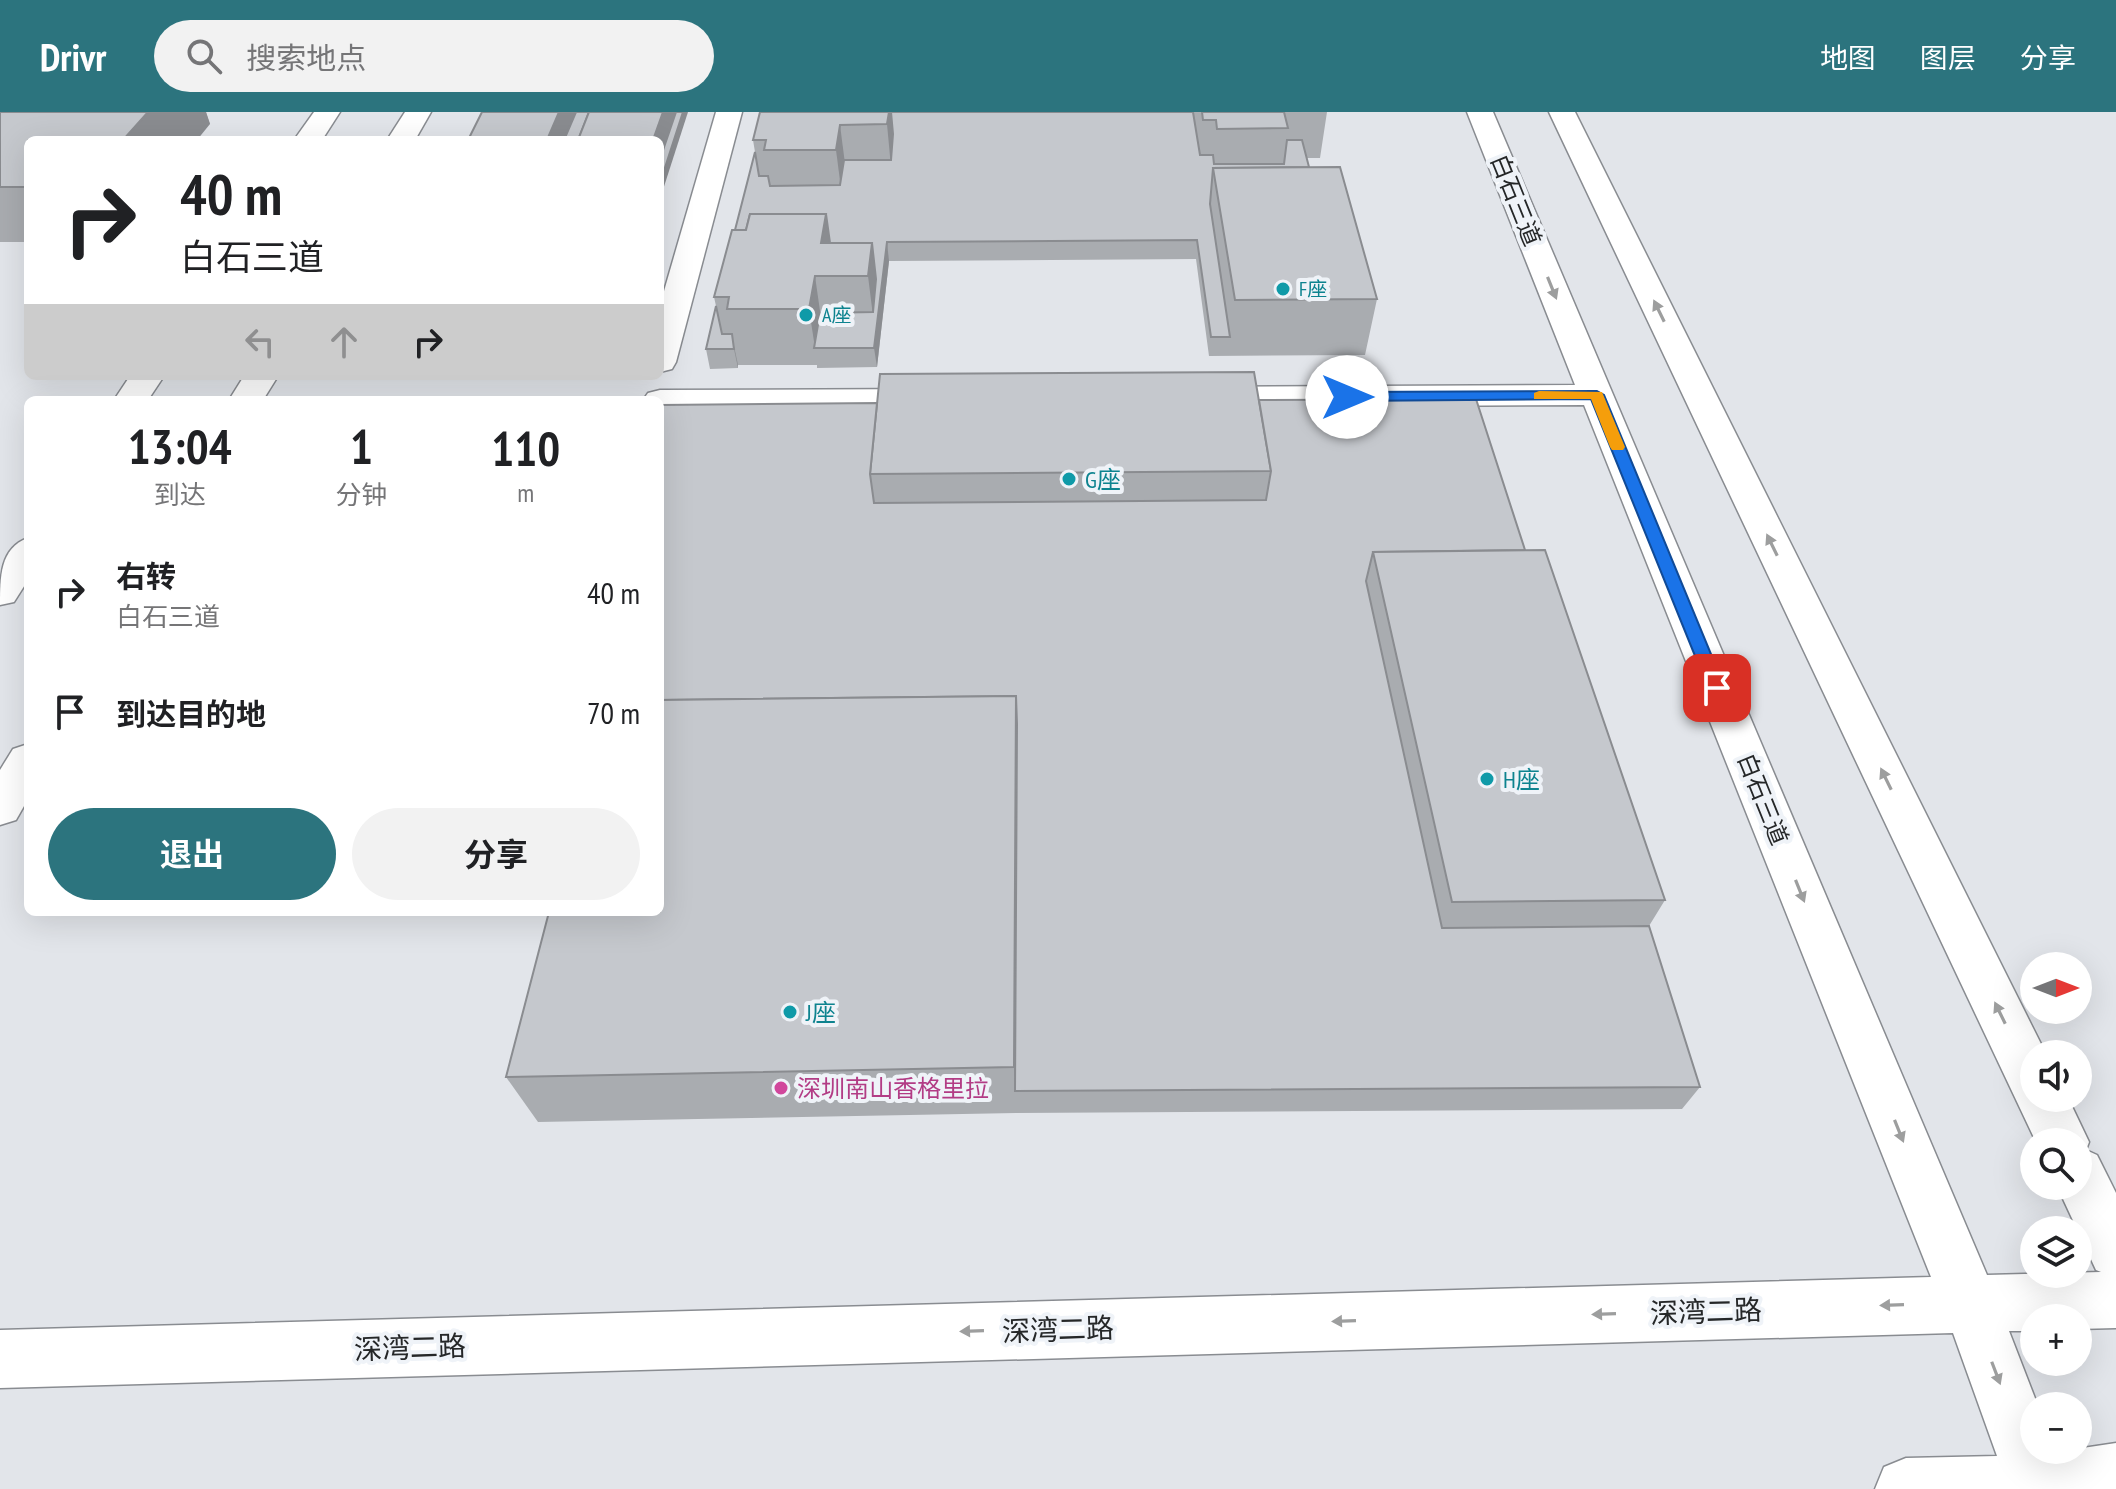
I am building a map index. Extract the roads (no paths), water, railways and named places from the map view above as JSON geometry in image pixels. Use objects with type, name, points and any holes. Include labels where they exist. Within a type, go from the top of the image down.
[{"type":"street","points":[[311,136],[327,112]]},
{"type":"street","points":[[403,136],[418,112]]},
{"type":"street","points":[[664,348],[729,112]]},
{"type":"street","name":"白石三道","points":[[1480,112],[1970,1303],[2039,1488]]},
{"type":"street","points":[[1562,112],[2020,1054]]},
{"type":"street","points":[[1168,398],[1597,395]]},
{"type":"street","points":[[664,400],[977,399]]},
{"type":"street","points":[[0,592],[24,557]]},
{"type":"street","points":[[0,808],[24,768]]},
{"type":"street","points":[[2091,1200],[2116,1251]]},
{"type":"street","name":"深湾二路","points":[[0,1359],[2116,1300]]},
{"type":"street","points":[[1906,1489],[2039,1488],[2116,1473]]},
{"type":"place","name":"F座","points":[[1283,289]]},
{"type":"place","name":"A座","points":[[806,315]]},
{"type":"place","name":"G座","points":[[1069,479]]},
{"type":"place","name":"H座","points":[[1487,779]]},
{"type":"place","name":"J座","points":[[790,1012]]},
{"type":"place","name":"深圳南山香格里拉","points":[[781,1088]]}]
